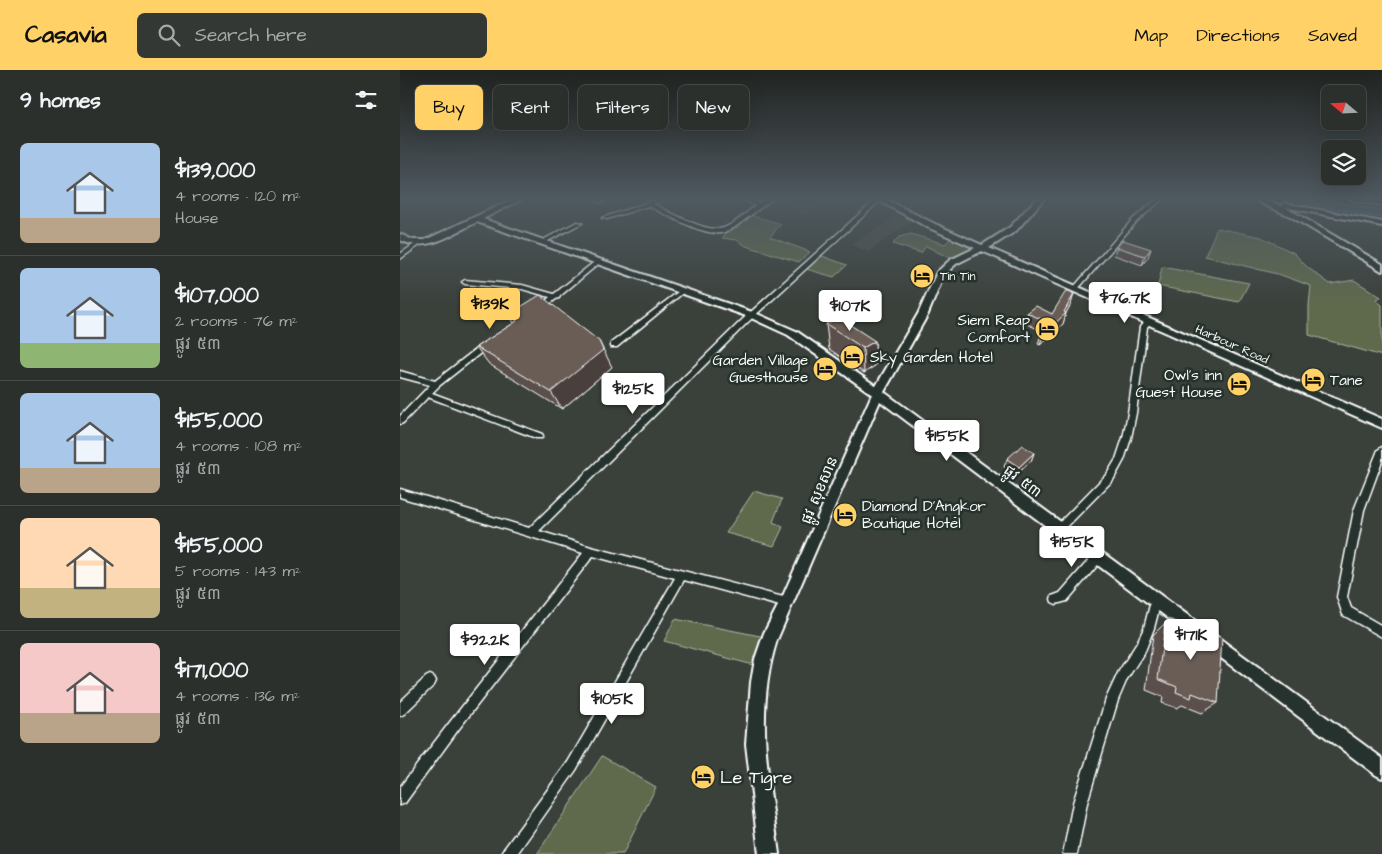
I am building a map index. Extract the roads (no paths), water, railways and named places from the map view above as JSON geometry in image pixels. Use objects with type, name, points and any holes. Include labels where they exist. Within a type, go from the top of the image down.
[{"type":"street","points":[[400,236],[418,244]]},
{"type":"street","points":[[400,257],[418,244],[426,243],[442,236]]},
{"type":"street","name":"ផ្លូវ ៥៣","points":[[524,236],[600,260],[752,315],[792,333],[878,393],[1382,769]]},
{"type":"street","points":[[542,242],[554,236]]},
{"type":"street","points":[[531,533],[752,315],[837,236]]},
{"type":"street","name":"Harbour Road","points":[[955,236],[1382,424]]},
{"type":"street","name":"ផ្លូវ សុខសាន","points":[[769,854],[754,744],[756,708],[763,659],[770,638],[878,393],[922,314],[940,274],[952,262],[982,248],[1002,236]]},
{"type":"street","points":[[1075,289],[1121,236]]},
{"type":"street","points":[[1331,236],[1382,268]]},
{"type":"street","points":[[534,313],[557,297],[600,260]]},
{"type":"street","points":[[465,282],[522,287],[557,297]]},
{"type":"street","points":[[614,345],[682,291]]},
{"type":"street","points":[[1059,528],[1110,477],[1120,460],[1132,413],[1144,327],[1149,321]]},
{"type":"street","points":[[400,421],[436,384],[473,354],[499,337]]},
{"type":"street","points":[[400,374],[436,384]]},
{"type":"street","points":[[427,394],[539,436]]},
{"type":"street","points":[[1382,450],[1359,510],[1342,597],[1347,611],[1382,632]]},
{"type":"street","points":[[400,493],[591,551],[787,603]]},
{"type":"street","points":[[400,798],[591,551]]},
{"type":"street","points":[[1056,599],[1063,598],[1098,557]]},
{"type":"street","points":[[509,854],[572,766],[682,575]]},
{"type":"street","points":[[1070,854],[1072,835],[1080,803],[1112,699],[1122,675],[1141,647],[1149,628],[1156,601]]},
{"type":"street","points":[[400,710],[430,681]]},
{"type":"place","name":"Tin Tin","points":[[922,276]]},
{"type":"place","name":"Siem Reap Comfort","points":[[1047,329]]},
{"type":"place","name":"Sky Garden Hotel","points":[[852,357]]},
{"type":"place","name":"Garden Village Guesthouse","points":[[825,369]]},
{"type":"place","name":"Tane","points":[[1313,380]]},
{"type":"place","name":"Owl's inn Guest House","points":[[1239,384]]},
{"type":"place","name":"Diamond D'Angkor Boutique Hotel","points":[[845,515]]},
{"type":"place","name":"Le Tigre","points":[[703,777]]}]
